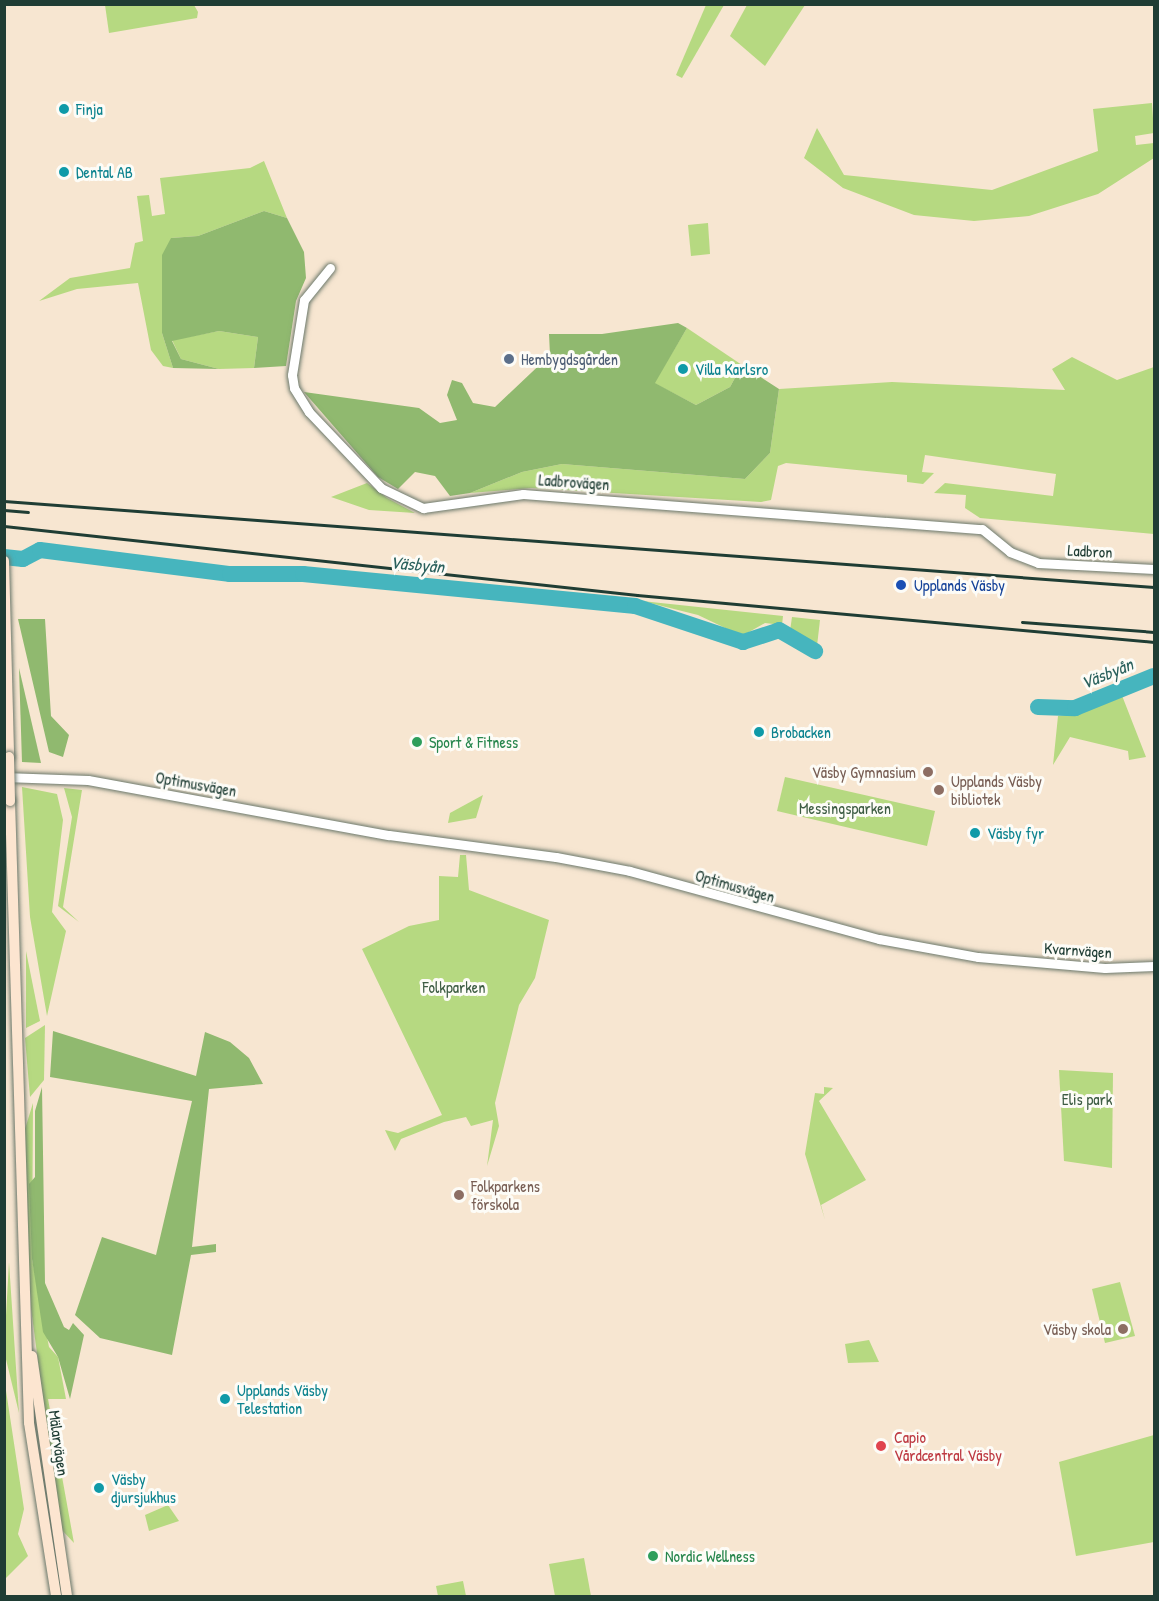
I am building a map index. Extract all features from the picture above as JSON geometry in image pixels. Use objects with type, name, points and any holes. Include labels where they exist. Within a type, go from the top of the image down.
[{"type":"main road","name":"Mälarvägen","points":[[4,561],[10,801],[9,920],[23,1293],[58,1572],[67,1596]]},
{"type":"main road","name":"Mälarvägen","points":[[56,1596],[58,1572]]},
{"type":"street","name":"Ladbrovägen","points":[[330,268],[304,300],[294,388],[357,464],[402,500],[447,508],[523,494],[982,529],[1024,559]]},
{"type":"street","name":"Ladbron","points":[[1024,559],[1155,569]]},
{"type":"street","name":"Optimusvägen","points":[[4,777],[88,780],[380,832],[630,871],[879,939],[999,959]]},
{"type":"street","name":"Kvarnvägen","points":[[999,959],[1105,968],[1155,966]]},
{"type":"green space","points":[[105,5],[194,5],[198,12],[197,18],[109,33]]},
{"type":"green space","points":[[706,5],[724,5],[682,78],[676,75]]},
{"type":"green space","points":[[747,5],[805,5],[765,66],[730,36]]},
{"type":"green space","points":[[1152,103],[1154,133],[1135,136],[1136,145],[1154,143],[1154,158],[1098,194],[1029,216],[974,221],[914,215],[843,188],[804,158],[817,128],[844,175],[992,190],[1098,151],[1093,109]]},
{"type":"green space","points":[[264,161],[287,218],[264,211],[198,236],[171,238],[162,333],[173,368],[163,366],[151,350],[138,283],[77,289],[39,301],[70,278],[130,268],[135,243],[143,241],[137,196],[149,195],[152,216],[165,214],[160,178],[250,168]]},
{"type":"green space","points":[[264,211],[287,218],[304,252],[306,278],[296,301],[286,366],[254,368],[258,337],[219,331],[172,341],[181,359],[219,369],[173,368],[162,333],[162,255],[171,238],[198,236]]},
{"type":"green space","points":[[708,223],[710,254],[691,256],[688,225]]},
{"type":"green space","points":[[678,323],[687,328],[655,383],[696,405],[730,387],[742,365],[779,389],[770,453],[745,479],[562,464],[522,472],[470,493],[450,496],[435,476],[415,472],[398,489],[378,477],[304,392],[419,408],[440,423],[457,420],[447,395],[452,380],[462,383],[473,403],[495,407],[550,355],[549,334],[602,334]]},
{"type":"green space","points":[[687,328],[742,365],[730,387],[696,405],[654,383]]},
{"type":"green space","points":[[219,331],[258,337],[254,368],[219,369],[181,359],[172,340]]},
{"type":"green space","points":[[1072,357],[1117,380],[1154,367],[1154,534],[980,518],[965,508],[966,495],[934,493],[945,483],[1053,496],[1056,474],[925,455],[922,472],[934,473],[923,484],[907,482],[907,475],[786,463],[778,466],[771,500],[761,502],[531,488],[470,493],[522,472],[562,464],[745,479],[770,453],[779,389],[892,382],[1065,390],[1052,369]]},
{"type":"green space","points":[[367,483],[387,498],[415,513],[369,510],[331,497]]},
{"type":"green space","points":[[642,601],[783,616],[782,625],[765,623],[742,636],[698,615]]},
{"type":"green space","points":[[792,617],[820,620],[817,646],[790,631]]},
{"type":"green space","points":[[18,619],[45,619],[51,716],[69,735],[63,757],[49,752]]},
{"type":"green space","points":[[19,668],[41,763],[22,762]]},
{"type":"green space","points":[[1121,693],[1146,757],[1129,760],[1128,751],[1070,737],[1053,765],[1058,716],[1082,713]]},
{"type":"green space","name":"Messingsparken","points":[[785,777],[935,811],[927,846],[777,811]]},
{"type":"green space","points":[[22,787],[57,794],[63,820],[52,912],[66,931],[47,1016],[30,917]]},
{"type":"green space","points":[[64,788],[82,790],[63,907],[79,922],[58,906],[72,817]]},
{"type":"green space","points":[[483,795],[476,818],[448,823],[450,813]]},
{"type":"green space","name":"Folkparken","points":[[460,855],[466,855],[469,890],[549,920],[535,978],[519,1005],[495,1103],[499,1126],[487,1166],[493,1120],[471,1126],[466,1117],[444,1122],[401,1139],[395,1151],[385,1130],[398,1133],[442,1115],[362,949],[409,926],[439,920],[439,876],[458,877]]},
{"type":"green space","points":[[26,951],[40,1021],[26,1028]]},
{"type":"green space","points":[[45,1025],[44,1080],[30,1097],[25,1038]]},
{"type":"green space","points":[[53,1031],[196,1076],[205,1032],[230,1042],[249,1058],[263,1084],[209,1089],[192,1247],[216,1244],[216,1252],[191,1255],[172,1355],[100,1338],[75,1315],[102,1237],[156,1255],[192,1101],[50,1077]]},
{"type":"green space","name":"Elis park","points":[[1059,1070],[1113,1073],[1112,1168],[1064,1161]]},
{"type":"green space","points":[[42,1087],[45,1283],[64,1327],[69,1330],[73,1323],[84,1335],[70,1399],[58,1357],[43,1332],[32,1259],[29,1184],[35,1177],[35,1111]]},
{"type":"green space","points":[[824,1087],[833,1088],[819,1101],[866,1180],[821,1205],[825,1220],[805,1154],[815,1093],[824,1094]]},
{"type":"green space","points":[[33,1103],[32,1259],[49,1347],[58,1357],[66,1399],[48,1399],[74,1543],[60,1528],[31,1308],[24,1184],[25,1129]]},
{"type":"green space","points":[[9,1262],[19,1413],[4,1351]]},
{"type":"green space","points":[[1120,1282],[1135,1336],[1105,1343],[1092,1289]]},
{"type":"green space","points":[[869,1340],[879,1362],[848,1363],[845,1344]]},
{"type":"green space","points":[[5,1384],[24,1509],[18,1534],[28,1556],[5,1579]]},
{"type":"green space","points":[[1154,1435],[1154,1542],[1076,1556],[1059,1462]]},
{"type":"green space","points":[[168,1505],[179,1521],[149,1531],[145,1515]]},
{"type":"green space","points":[[584,1558],[591,1596],[555,1596],[549,1564]]},
{"type":"green space","points":[[463,1581],[466,1596],[438,1596],[436,1586]]},
{"type":"waterway","name":"Väsbyån","points":[[4,557],[23,559],[40,550],[230,574],[303,574],[635,606],[743,642],[779,630],[815,651]]},
{"type":"waterway","name":"Väsbyån","points":[[1038,707],[1075,708],[1154,676]]},
{"type":"railway","points":[[4,501],[1154,587]]},
{"type":"railway","points":[[4,510],[28,512]]},
{"type":"railway","points":[[4,526],[637,595],[1154,642]]},
{"type":"railway","points":[[1022,622],[1154,632]]},
{"type":"place","name":"Finja","points":[[64,109]]},
{"type":"place","name":"Dental AB","points":[[64,172]]},
{"type":"place","name":"Hembygdsgården","points":[[509,359]]},
{"type":"place","name":"Villa Karlsro","points":[[683,369]]},
{"type":"place","name":"Upplands Väsby","points":[[901,585]]},
{"type":"place","name":"Brobacken","points":[[759,732]]},
{"type":"place","name":"Sport & Fitness","points":[[417,742]]},
{"type":"place","name":"Väsby Gymnasium","points":[[928,772]]},
{"type":"place","name":"Upplands Väsby bibliotek","points":[[939,790]]},
{"type":"place","name":"Väsby fyr","points":[[975,833]]},
{"type":"place","name":"Folkparkens förskola","points":[[459,1195]]},
{"type":"place","name":"Väsby skola","points":[[1123,1329]]},
{"type":"place","name":"Upplands Väsby Telestation","points":[[225,1399]]},
{"type":"place","name":"Capio Vårdcentral Väsby","points":[[881,1446]]},
{"type":"place","name":"Väsby djursjukhus","points":[[99,1488]]},
{"type":"place","name":"Nordic Wellness","points":[[653,1556]]}]
